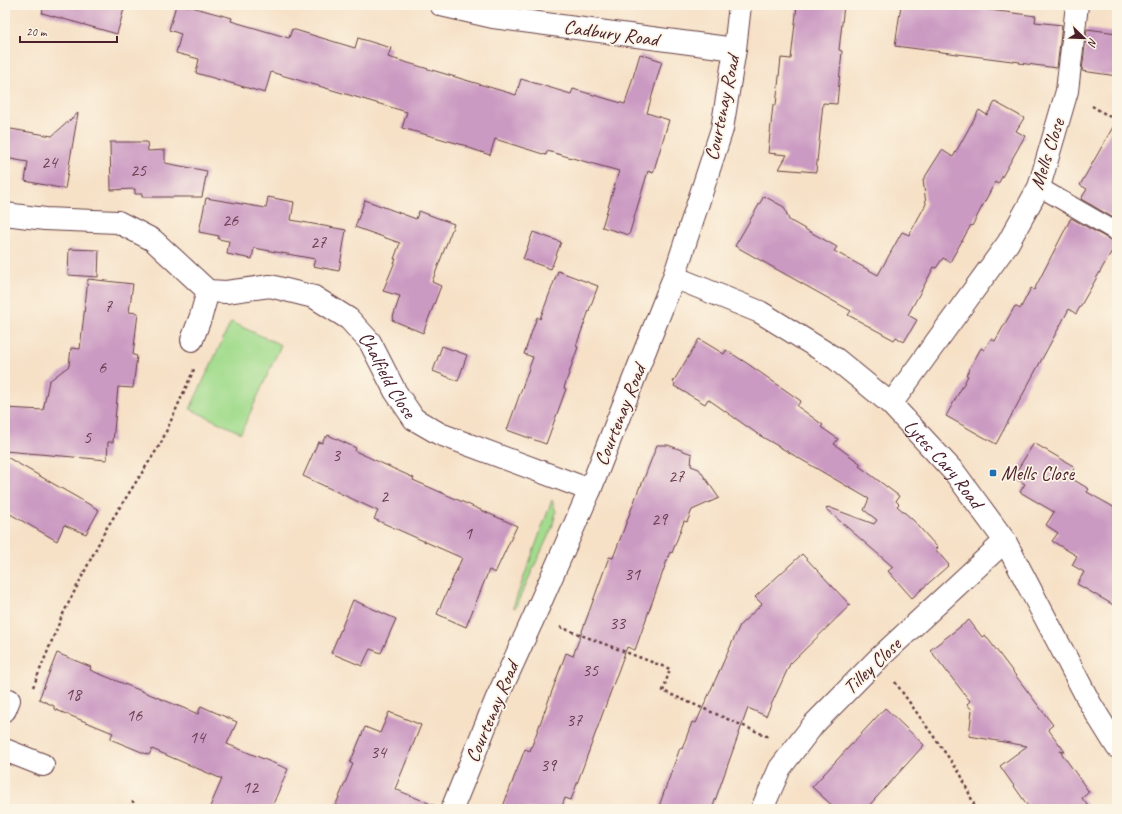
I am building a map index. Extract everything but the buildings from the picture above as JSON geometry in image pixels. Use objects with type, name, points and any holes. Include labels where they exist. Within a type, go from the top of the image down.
[{"type":"street","name":"Cadbury Road","points":[[441,5],[493,17],[735,49]]},
{"type":"street","name":"Courtenay Road","points":[[452,809],[496,700],[590,490],[674,277],[722,129],[735,49],[740,5]]},
{"type":"street","name":"Mells Close","points":[[890,404],[1008,243],[1039,187],[1067,91],[1076,5]]},
{"type":"street","points":[[5,214],[45,219],[118,222],[153,240],[208,290],[201,316],[192,340]]},
{"type":"street","name":"Lytes Cary Road","points":[[674,277],[760,312],[836,359],[890,404],[955,473],[1005,541],[1091,705],[1117,747]]},
{"type":"street","name":"Chalfield Close","points":[[208,290],[226,292],[270,286],[314,297],[349,318],[370,342],[395,391],[414,418],[440,434],[590,490]]},
{"type":"street","name":"Tilley Close","points":[[762,809],[780,768],[814,724],[878,659],[1005,541]]},
{"type":"street","points":[[5,750],[43,765]]},
{"type":"lane","points":[[1039,187],[1117,232]]},
{"type":"path","points":[[30,694],[62,616],[103,536],[161,443],[198,362]]},
{"type":"path","points":[[534,617],[670,669],[663,691],[795,748]]},
{"type":"path","points":[[878,659],[961,775],[976,809]]},
{"type":"path","points":[[133,801],[133,809]]},
{"type":"green space","points":[[231,322],[281,345],[241,433],[190,409]]},
{"type":"green space","points":[[552,500],[556,512],[552,528],[515,608],[513,607]]},
{"type":"place","name":"Mells Close","points":[[993,473]]}]
